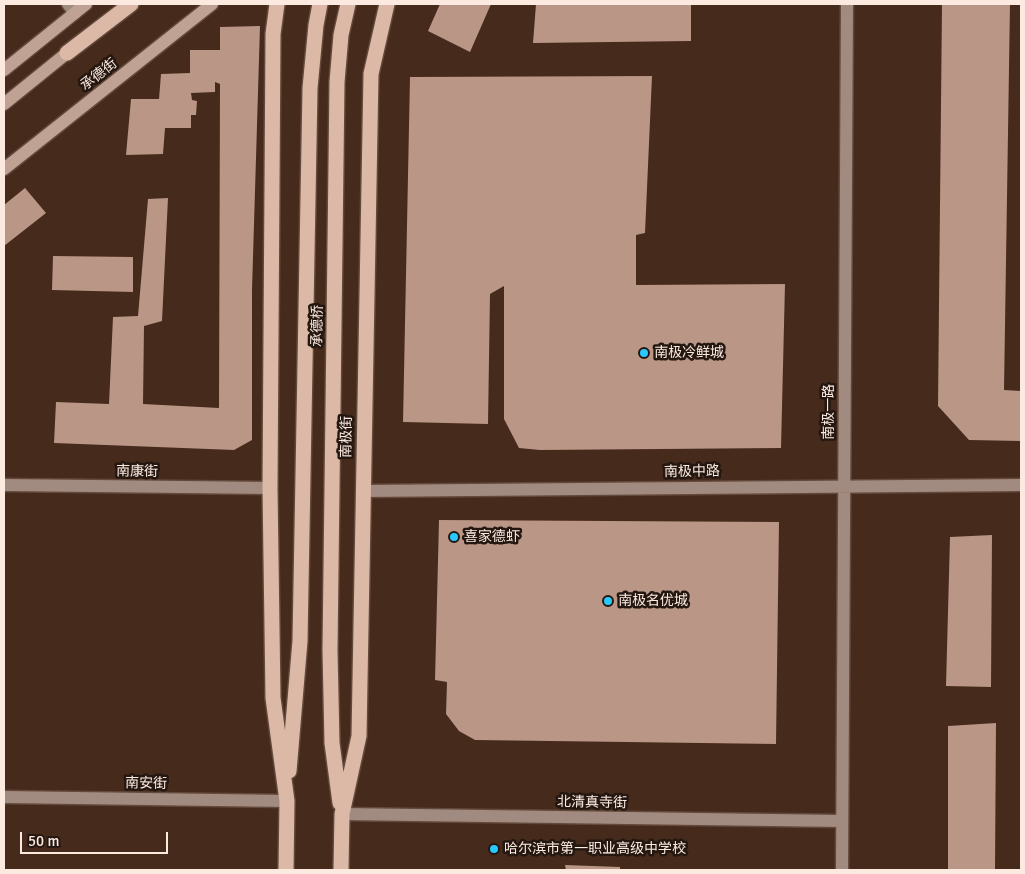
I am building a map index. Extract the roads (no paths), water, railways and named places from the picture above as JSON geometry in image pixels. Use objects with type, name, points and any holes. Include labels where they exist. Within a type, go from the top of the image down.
[{"type":"highway","points":[[67,53],[132,4]]},
{"type":"highway","points":[[277,4],[273,34],[270,488],[273,698],[287,801],[286,870]]},
{"type":"highway","name":"承德桥","points":[[287,801],[300,642],[310,88],[320,4]]},
{"type":"highway","name":"承德桥","points":[[342,814],[332,744],[330,650],[337,82],[341,35],[348,4]]},
{"type":"highway","name":"南极街","points":[[341,870],[342,814],[359,736],[371,74],[388,4]]},
{"type":"main road","points":[[4,70],[71,8],[86,4]]},
{"type":"main road","name":"承德街","points":[[4,169],[212,4]]},
{"type":"main road","points":[[4,104],[67,53]]},
{"type":"street","name":"南极一路","points":[[842,870],[847,4]]},
{"type":"street","name":"南康街","points":[[4,485],[270,488]]},
{"type":"street","name":"南极中路","points":[[363,491],[1021,485]]},
{"type":"street","name":"南安街","points":[[4,797],[287,801]]},
{"type":"street","name":"北清真寺街","points":[[342,814],[842,822]]},
{"type":"place","name":"南极冷鲜城","points":[[644,353]]},
{"type":"place","name":"喜家德虾","points":[[454,537]]},
{"type":"place","name":"南极名优城","points":[[608,601]]},
{"type":"place","name":"哈尔滨市第一职业高级中学校","points":[[494,849]]}]
